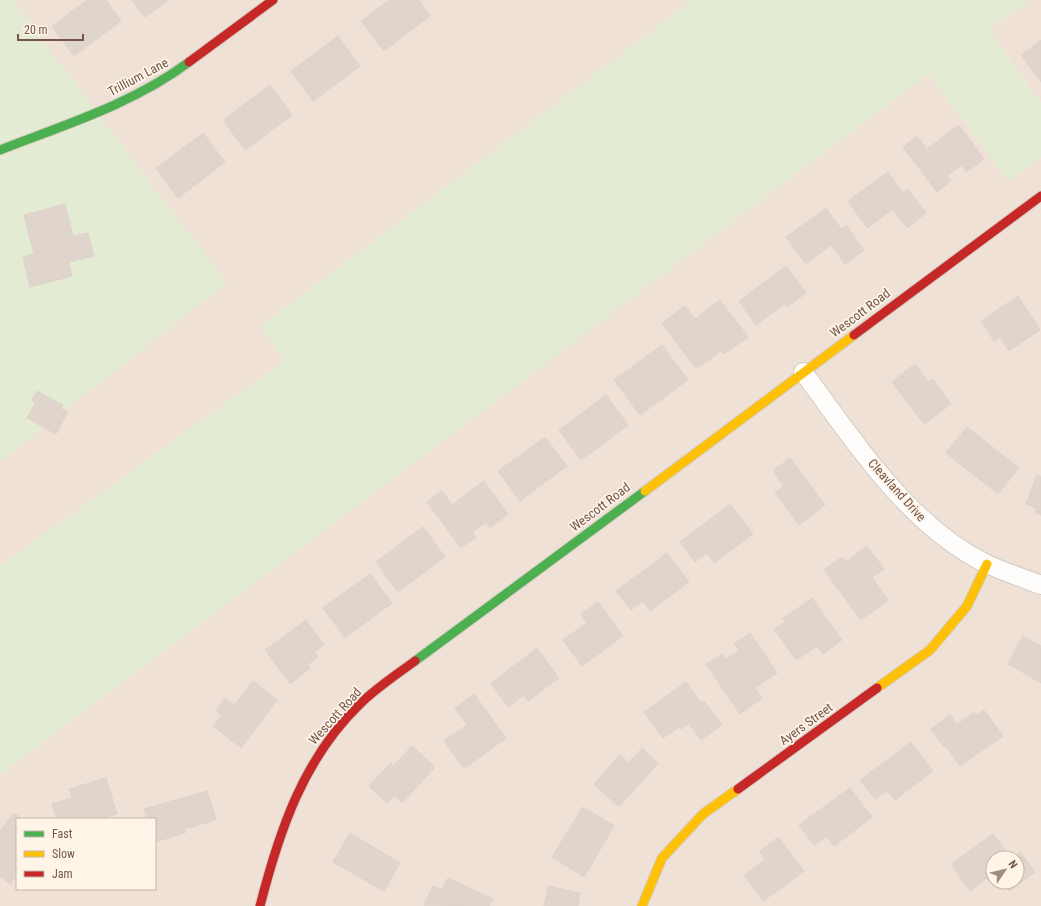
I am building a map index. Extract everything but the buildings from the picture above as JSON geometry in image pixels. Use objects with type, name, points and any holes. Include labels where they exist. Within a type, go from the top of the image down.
[{"type":"street","name":"Trillium Lane","points":[[0,150],[129,99],[172,76],[274,0]]},
{"type":"street","name":"Wescott Road","points":[[260,906],[273,854],[298,789],[316,758],[336,731],[359,705],[387,682],[1041,196]]},
{"type":"street","name":"Cleavland Drive","points":[[803,372],[863,452],[900,496],[928,524],[986,564],[1041,586]]},
{"type":"street","name":"Ayers Street","points":[[642,906],[662,858],[703,814],[930,650],[967,606],[986,564]]},
{"type":"shaded area","points":[[0,0],[693,0],[260,327],[285,360],[0,566]]},
{"type":"shaded area","points":[[1030,0],[1041,0],[1041,103],[989,30]]},
{"type":"shaded area","points":[[929,73],[1008,181],[1041,157],[1041,906],[0,906],[0,775]]},
{"type":"green space","points":[[0,0],[12,0],[227,283],[0,462]]},
{"type":"green space","points":[[693,0],[1030,0],[989,30],[1041,103],[1041,157],[1008,181],[929,74],[0,775],[0,566],[285,360],[259,327]]},
{"type":"traffic: fast","points":[[0,150],[121,102],[145,90],[189,62]]},
{"type":"traffic: fast","points":[[415,661],[645,491]]},
{"type":"traffic: slow","points":[[645,491],[854,335]]},
{"type":"traffic: slow","points":[[877,688],[930,650],[967,606],[987,564]]},
{"type":"traffic: slow","points":[[642,906],[662,858],[703,814],[738,789]]},
{"type":"traffic: jam","points":[[189,62],[273,0]]},
{"type":"traffic: jam","points":[[854,335],[1041,196]]},
{"type":"traffic: jam","points":[[260,906],[267,878],[285,824],[308,773],[323,748],[340,725],[366,698],[415,661]]},
{"type":"traffic: jam","points":[[738,789],[877,688]]}]
